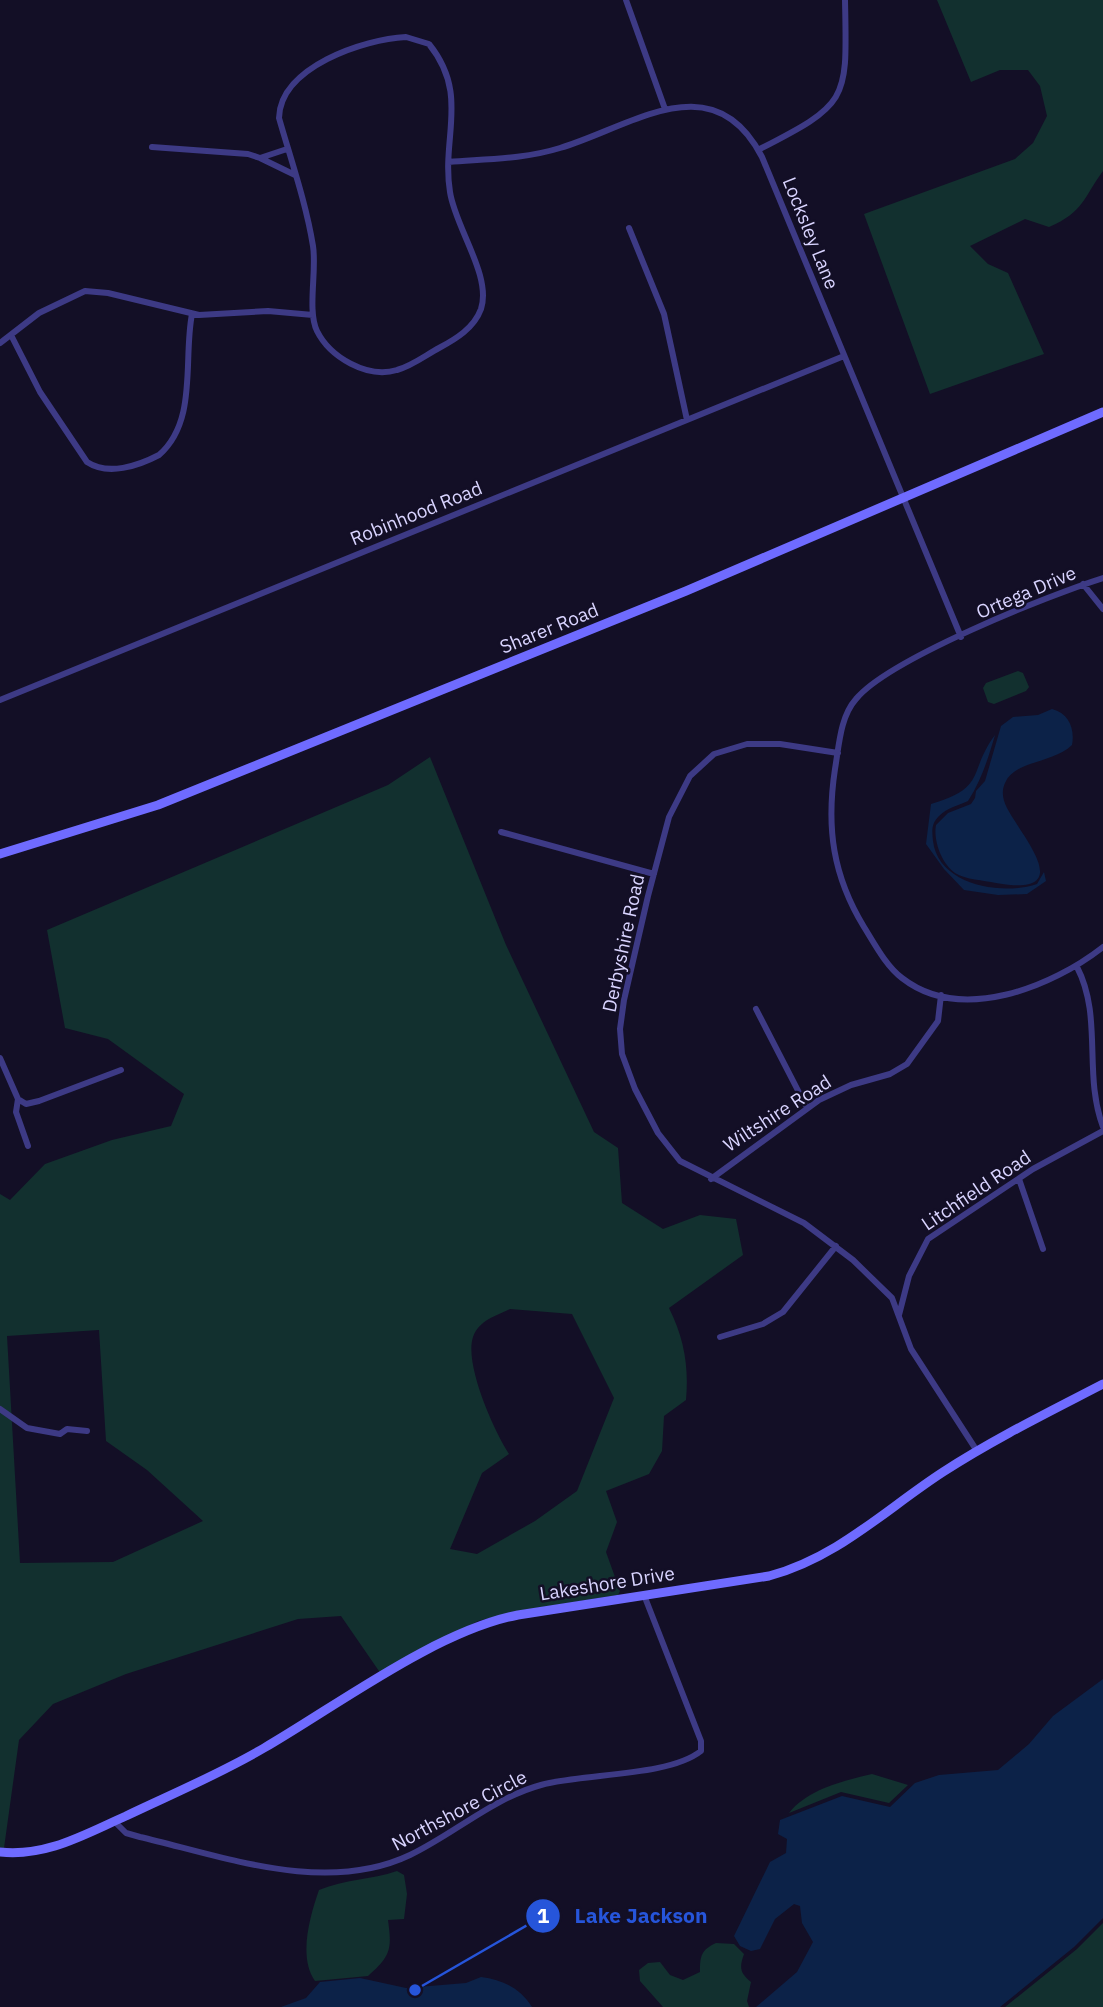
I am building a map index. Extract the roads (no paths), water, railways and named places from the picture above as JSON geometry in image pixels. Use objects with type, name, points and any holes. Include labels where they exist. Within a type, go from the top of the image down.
[{"type":"street","points":[[626,0],[665,109]]},
{"type":"street","points":[[758,150],[813,121],[835,102],[841,88],[848,41],[845,0]]},
{"type":"street","points":[[406,37],[429,44],[451,82],[450,192],[461,232],[480,277],[482,303],[472,325],[446,345],[391,371],[353,366],[341,360],[317,332],[313,315],[313,246],[287,149],[279,107],[290,89],[312,69],[342,51],[374,40],[406,37]]},
{"type":"street","name":"Locksley Lane","points":[[449,162],[543,153],[665,109],[696,106],[718,112],[739,126],[758,150],[961,637]]},
{"type":"street","points":[[152,147],[248,154],[295,175]]},
{"type":"street","points":[[260,158],[287,149]]},
{"type":"street","points":[[629,228],[664,314],[687,420]]},
{"type":"street","points":[[0,343],[39,313],[85,291],[108,293],[192,314],[221,316],[268,311],[313,315]]},
{"type":"street","points":[[11,334],[47,403],[87,461],[98,468],[120,468],[159,455],[171,437],[186,397],[192,314]]},
{"type":"street","name":"Robinhood Road","points":[[0,700],[844,356]]},
{"type":"street","name":"Sharer Road","points":[[0,854],[158,805],[687,591],[1103,412]]},
{"type":"street","name":"Ortega Drive","points":[[1103,578],[1083,584],[961,637],[866,688],[848,711],[838,753],[830,827],[840,881],[871,939],[896,973],[914,986],[941,995],[983,997],[1017,992],[1052,980],[1077,967],[1103,947]]},
{"type":"street","points":[[1083,584],[1103,608]]},
{"type":"street","name":"Derbyshire Road","points":[[838,753],[760,743],[714,754],[699,765],[684,785],[669,817],[624,1000],[620,1028],[622,1054],[635,1089],[670,1152],[692,1170],[781,1211],[836,1246],[892,1298],[899,1315]]},
{"type":"street","points":[[501,832],[654,874]]},
{"type":"street","points":[[1077,967],[1093,999],[1096,1099],[1103,1129]]},
{"type":"street","name":"Wiltshire Road","points":[[711,1179],[807,1108],[831,1094],[890,1074],[907,1064],[939,1021],[941,995]]},
{"type":"street","points":[[756,1009],[807,1108]]},
{"type":"street","points":[[0,1058],[18,1099],[16,1112],[28,1146]]},
{"type":"street","points":[[18,1099],[26,1104],[39,1101],[121,1070]]},
{"type":"street","name":"Litchfield Road","points":[[899,1315],[909,1276],[928,1239],[1103,1129]]},
{"type":"street","points":[[1019,1180],[1043,1249]]},
{"type":"street","points":[[720,1337],[763,1324],[783,1312],[836,1246]]},
{"type":"street","points":[[899,1315],[911,1349],[977,1451]]},
{"type":"street","name":"Lakeshore Drive","points":[[0,1852],[48,1850],[204,1780],[458,1634],[504,1617],[769,1576],[807,1563],[842,1544],[977,1451],[1103,1384]]},
{"type":"street","points":[[0,1409],[27,1428],[60,1434],[67,1429],[87,1431]]},
{"type":"street","name":"Northshore Circle","points":[[114,1821],[126,1833],[152,1840],[307,1873],[344,1873],[378,1867],[412,1854],[500,1802],[541,1785],[644,1770],[693,1756],[701,1751],[701,1741],[644,1595]]},
{"type":"water","points":[[1052,709],[1063,714],[1070,722],[1072,745],[1054,756],[1017,770],[1005,783],[1003,793],[1007,808],[1032,848],[1040,874],[1035,882],[1021,885],[996,883],[955,873],[940,852],[936,825],[948,813],[971,804],[975,798],[976,791],[985,781],[1001,726],[1013,717],[1038,715]]},
{"type":"water","points":[[995,735],[984,770],[973,793],[968,801],[936,819],[933,841],[937,856],[946,868],[974,884],[1007,889],[1023,887],[1037,884],[1044,872],[1046,881],[1027,894],[998,895],[964,890],[926,844],[931,804],[949,798],[969,785]]},
{"type":"water","points":[[1103,1679],[1103,1918],[1074,1947],[1000,2007],[756,2007],[797,1972],[813,1942],[802,1923],[800,1906],[794,1904],[775,1919],[760,1949],[751,1951],[740,1946],[734,1936],[770,1862],[786,1853],[787,1839],[778,1834],[780,1820],[842,1796],[890,1807],[915,1783],[939,1775],[998,1770],[1029,1744],[1053,1716]]},
{"type":"water","points":[[481,1977],[510,1986],[532,2007],[281,2007],[306,1998],[320,1982],[360,1978],[406,1988],[466,1983]]},
{"type":"place","name":"Lake Jackson","points":[[415,1990]]}]
